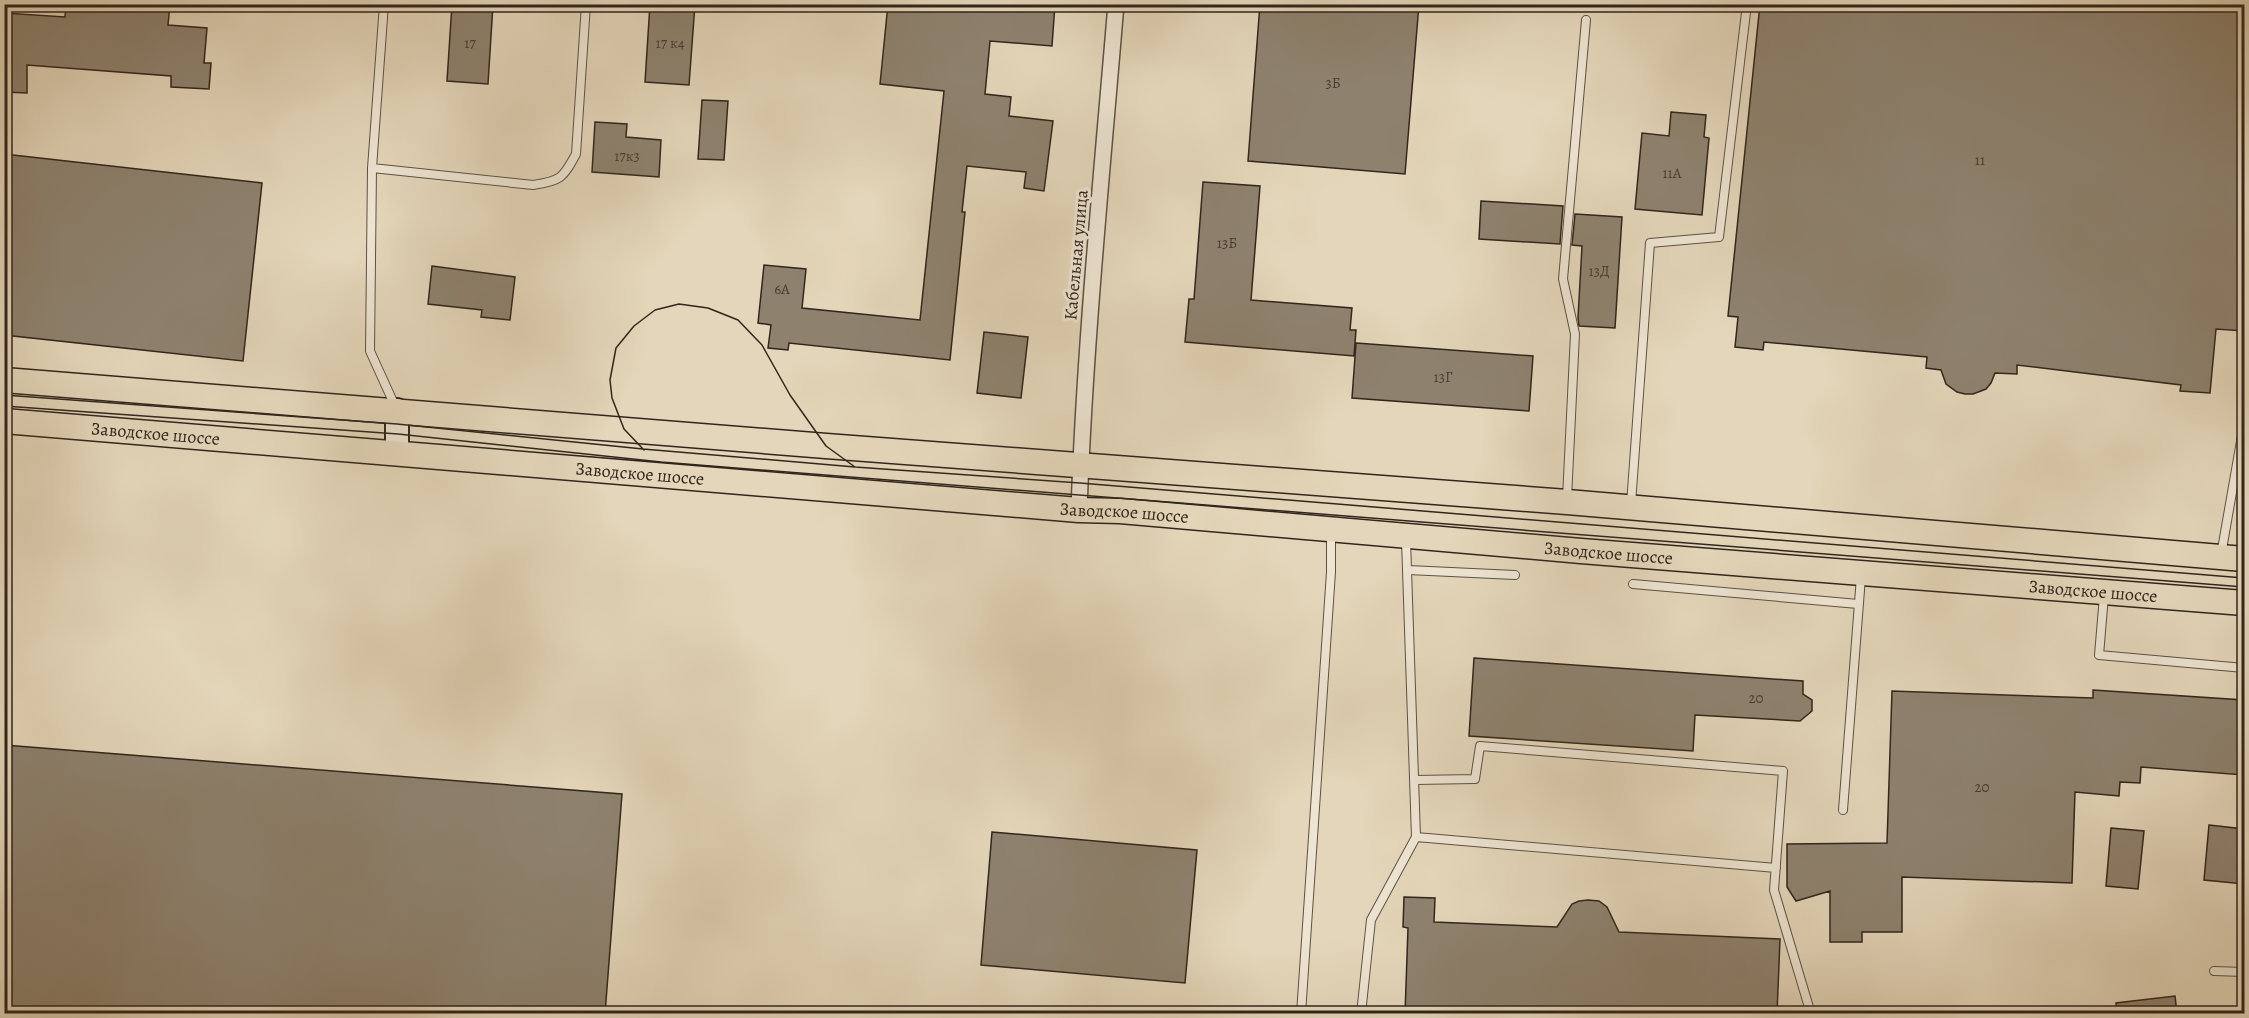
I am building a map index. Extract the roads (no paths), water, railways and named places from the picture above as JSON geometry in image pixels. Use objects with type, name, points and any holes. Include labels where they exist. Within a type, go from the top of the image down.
[{"type":"main road","points":[[4,380],[1567,502],[2244,559]]},
{"type":"main road","points":[[397,410],[398,453]]},
{"type":"main road","name":"Заводское шоссе","points":[[4,421],[2244,603]]},
{"type":"street","name":"Кабельная улица","points":[[1079,510],[1079,465],[1116,4]]},
{"type":"lane","points":[[384,4],[372,168],[370,351],[397,410]]},
{"type":"lane","points":[[372,168],[533,185],[548,183],[564,175],[576,154],[586,4]]},
{"type":"lane","points":[[1631,508],[1650,243],[1719,237],[1747,4]]},
{"type":"lane","points":[[1567,502],[1575,334],[1563,279],[1586,20]]},
{"type":"lane","points":[[2221,557],[2244,424]]},
{"type":"lane","points":[[1301,1014],[1332,530]]},
{"type":"lane","points":[[1360,1014],[1371,920],[1416,837],[1406,536]]},
{"type":"lane","points":[[1408,570],[1515,575]]},
{"type":"lane","points":[[1843,810],[1862,573]]},
{"type":"lane","points":[[1633,584],[1858,604]]},
{"type":"lane","points":[[2104,592],[2099,655],[2244,668]]},
{"type":"lane","points":[[1414,780],[1475,779],[1480,746],[1783,771],[1774,890],[1811,1014]]},
{"type":"lane","points":[[1416,837],[1776,868]]},
{"type":"lane","points":[[2214,971],[2244,972]]},
{"type":"tram line","points":[[644,450],[624,429],[612,398],[610,380],[616,348],[634,326],[655,310],[679,304],[708,308],[738,320],[762,345],[790,395],[826,446],[855,467]]},
{"type":"tram line","points":[[4,395],[397,424],[643,449],[855,467],[1080,483],[2244,578]]},
{"type":"tram line","points":[[4,406],[398,434],[661,462],[2244,587]]}]
